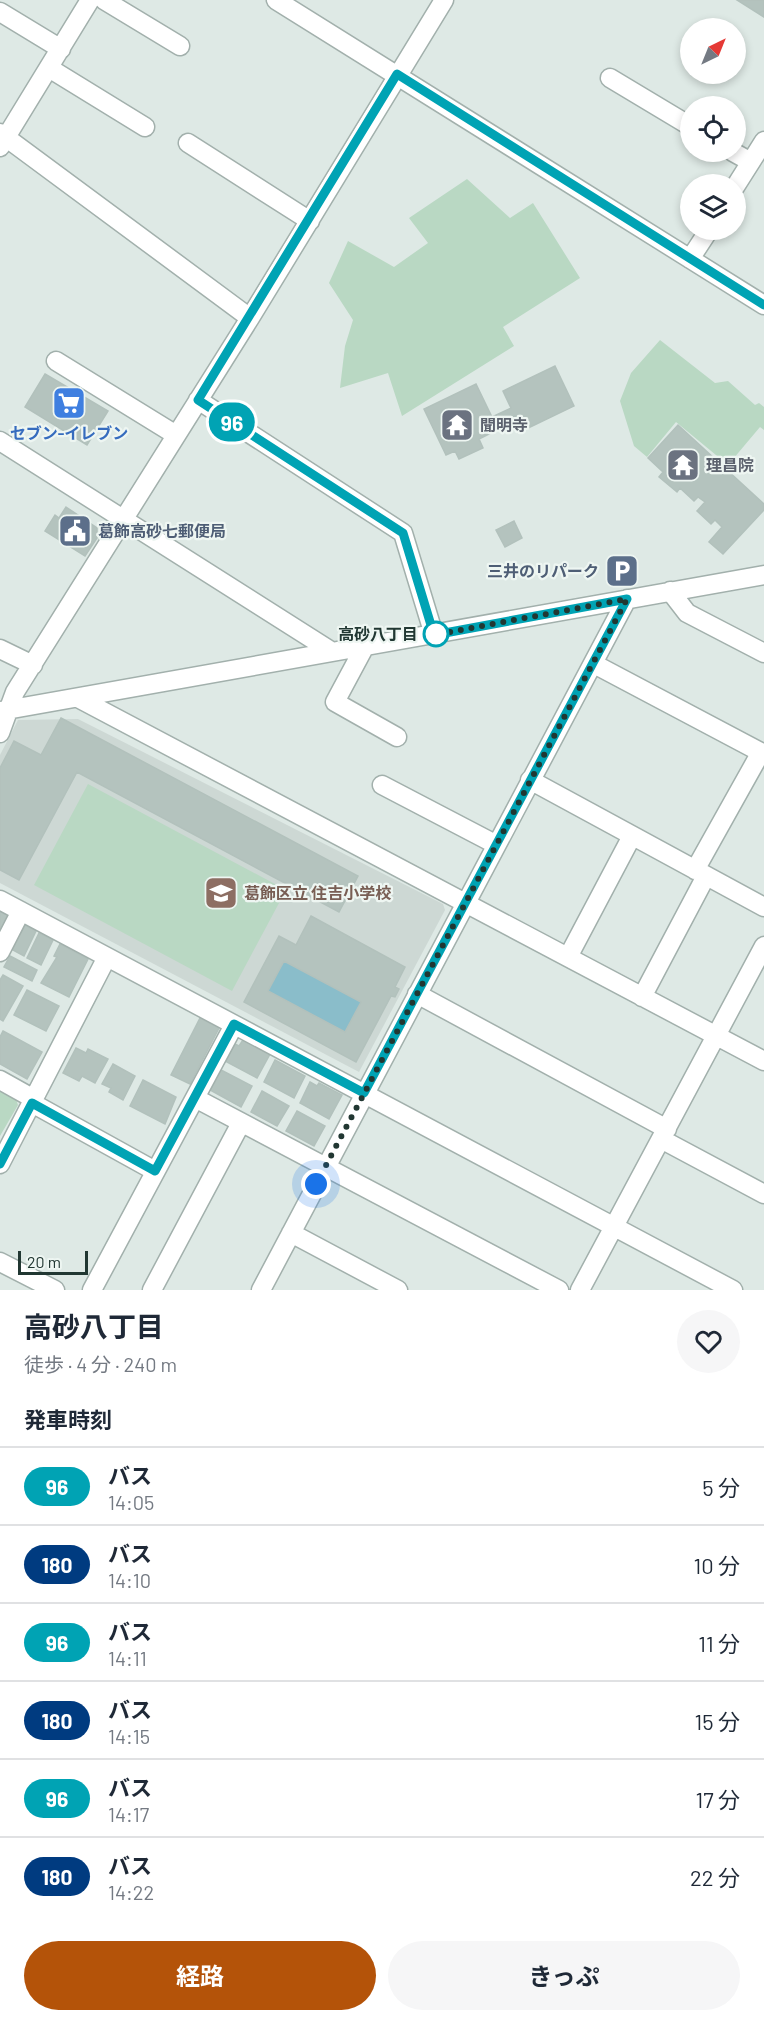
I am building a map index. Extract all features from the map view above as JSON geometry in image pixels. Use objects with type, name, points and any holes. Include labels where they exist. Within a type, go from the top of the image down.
[{"type":"street","points":[[90,0],[2,139],[250,318]]},
{"type":"street","points":[[104,0],[180,46]]},
{"type":"street","points":[[276,0],[764,305]]},
{"type":"street","points":[[0,734],[5,710],[15,692],[250,318],[444,0]]},
{"type":"street","points":[[0,12],[60,49]]},
{"type":"street","points":[[49,68],[145,127]]},
{"type":"street","points":[[610,78],[680,120]]},
{"type":"street","points":[[743,174],[764,141]]},
{"type":"street","points":[[188,143],[310,221]]},
{"type":"street","points":[[746,159],[751,162]]},
{"type":"street","points":[[690,259],[702,240]]},
{"type":"street","points":[[56,361],[176,435]]},
{"type":"street","points":[[198,400],[403,533],[434,635]]},
{"type":"street","points":[[0,441],[331,651]]},
{"type":"street","points":[[5,710],[331,651],[434,635],[764,574]]},
{"type":"street","points":[[670,591],[687,613],[764,653]]},
{"type":"street","points":[[261,1290],[464,902],[627,599]]},
{"type":"street","points":[[365,646],[335,702],[397,737]]},
{"type":"street","points":[[0,649],[33,665]]},
{"type":"street","points":[[594,664],[762,753],[642,997]]},
{"type":"street","points":[[78,698],[764,1061]]},
{"type":"street","points":[[530,780],[764,907]]},
{"type":"street","points":[[382,785],[495,844]]},
{"type":"street","points":[[568,957],[632,836]]},
{"type":"street","points":[[0,900],[733,1290]]},
{"type":"street","points":[[0,952],[21,911]]},
{"type":"street","points":[[580,1290],[764,946]]},
{"type":"street","points":[[0,1164],[107,957]]},
{"type":"street","points":[[417,994],[664,1134],[764,1194]]},
{"type":"street","points":[[92,1290],[234,1024]]},
{"type":"street","points":[[0,1080],[155,1171]]},
{"type":"street","points":[[195,1098],[559,1290]]},
{"type":"street","points":[[152,1290],[241,1123]]},
{"type":"street","points":[[291,1233],[398,1290]]},
{"type":"street","points":[[0,1262],[55,1290]]},
{"type":"shaded area","name":"葛飾区立 住吉小学校","points":[[78,719],[443,904],[445,910],[359,1072],[0,883],[0,755],[18,720]]},
{"type":"green space","points":[[467,179],[510,218],[533,203],[580,278],[503,327],[514,346],[402,416],[388,373],[340,388],[345,346],[353,320],[329,283],[348,241],[394,267],[428,243],[409,218]]},
{"type":"green space","points":[[660,340],[715,383],[728,381],[755,405],[759,403],[764,407],[764,430],[760,427],[728,465],[676,422],[647,457],[634,446],[620,401],[631,373]]},
{"type":"green space","points":[[88,784],[286,890],[232,991],[34,885]]},
{"type":"green space","points":[[0,1090],[16,1099],[18,1105],[0,1136]]},
{"type":"water","points":[[284,961],[361,1002],[345,1032],[268,991]]},
{"type":"building","points":[[737,0],[764,0],[764,17]]},
{"type":"building","points":[[555,366],[574,406],[522,431],[515,416],[501,423],[503,427],[479,439],[483,448],[459,459],[455,451],[446,455],[424,409],[476,384],[492,417],[511,408],[503,391]]},
{"type":"building","points":[[45,374],[108,411],[87,445],[25,407]]},
{"type":"building","points":[[678,425],[764,504],[764,510],[723,554],[709,542],[722,527],[715,520],[711,524],[697,511],[705,502],[698,497],[694,501],[680,488],[677,492],[659,477],[663,472],[648,458]]},
{"type":"building","points":[[66,507],[97,528],[97,538],[85,556],[45,531],[55,515],[59,518]]},
{"type":"building","points":[[514,521],[522,538],[505,547],[496,530]]},
{"type":"building","points":[[61,718],[358,876],[339,912],[77,772],[19,880],[0,870],[0,768],[14,741],[41,755]]},
{"type":"building","points":[[0,911],[10,916],[0,936]]},
{"type":"building","points":[[311,916],[405,967],[395,987],[399,989],[395,997],[391,996],[356,1062],[244,1002],[279,936],[296,945]],"holes":[[[284,961],[361,1002],[345,1032],[268,991]]]},
{"type":"building","points":[[23,924],[36,931],[24,956],[11,949]]},
{"type":"building","points":[[39,933],[53,940],[41,965],[27,958]]},
{"type":"building","points":[[60,944],[88,959],[69,997],[41,983],[57,957],[54,956]]},
{"type":"building","points":[[10,956],[37,970],[32,981],[4,967]]},
{"type":"building","points":[[3,975],[23,986],[3,1021],[0,1019],[0,980]]},
{"type":"building","points":[[27,990],[59,1006],[46,1031],[14,1015]]},
{"type":"building","points":[[200,1018],[219,1028],[190,1084],[171,1075]]},
{"type":"building","points":[[3,1031],[42,1052],[27,1079],[0,1064],[0,1037]]},
{"type":"building","points":[[243,1040],[270,1054],[257,1078],[225,1061],[235,1044],[239,1046]]},
{"type":"building","points":[[76,1048],[86,1053],[88,1049],[108,1059],[95,1083],[82,1076],[79,1081],[63,1073]]},
{"type":"building","points":[[275,1060],[305,1076],[294,1098],[264,1082]]},
{"type":"building","points":[[113,1064],[135,1076],[123,1100],[109,1092],[111,1088],[102,1084]]},
{"type":"building","points":[[221,1070],[252,1086],[241,1107],[210,1090]]},
{"type":"building","points":[[143,1080],[176,1097],[165,1124],[130,1106]]},
{"type":"building","points":[[310,1082],[317,1086],[319,1083],[342,1095],[329,1119],[300,1103]]},
{"type":"building","points":[[262,1091],[289,1106],[277,1126],[251,1112]]},
{"type":"building","points":[[297,1111],[325,1126],[314,1146],[286,1131]]},
{"type":"bus line","name":"96","points":[[0,1164],[32,1103],[155,1171],[234,1024],[364,1093],[627,599],[434,635],[403,533],[198,400],[298,240],[397,74],[764,305]]},
{"type":"place","name":"セブン-イレブン","points":[[69,403]]},
{"type":"place","name":"聞明寺","points":[[457,425]]},
{"type":"place","name":"理昌院","points":[[683,465]]},
{"type":"place","name":"葛飾高砂七郵便局","points":[[75,531]]},
{"type":"place","name":"三井のリパーク","points":[[622,571]]},
{"type":"place","name":"高砂八丁目","points":[[436,634]]},
{"type":"place","name":"葛飾区立 住吉小学校","points":[[221,893]]},
{"type":"route","points":[[316,1184],[627,599],[434,635],[436,634]]}]
